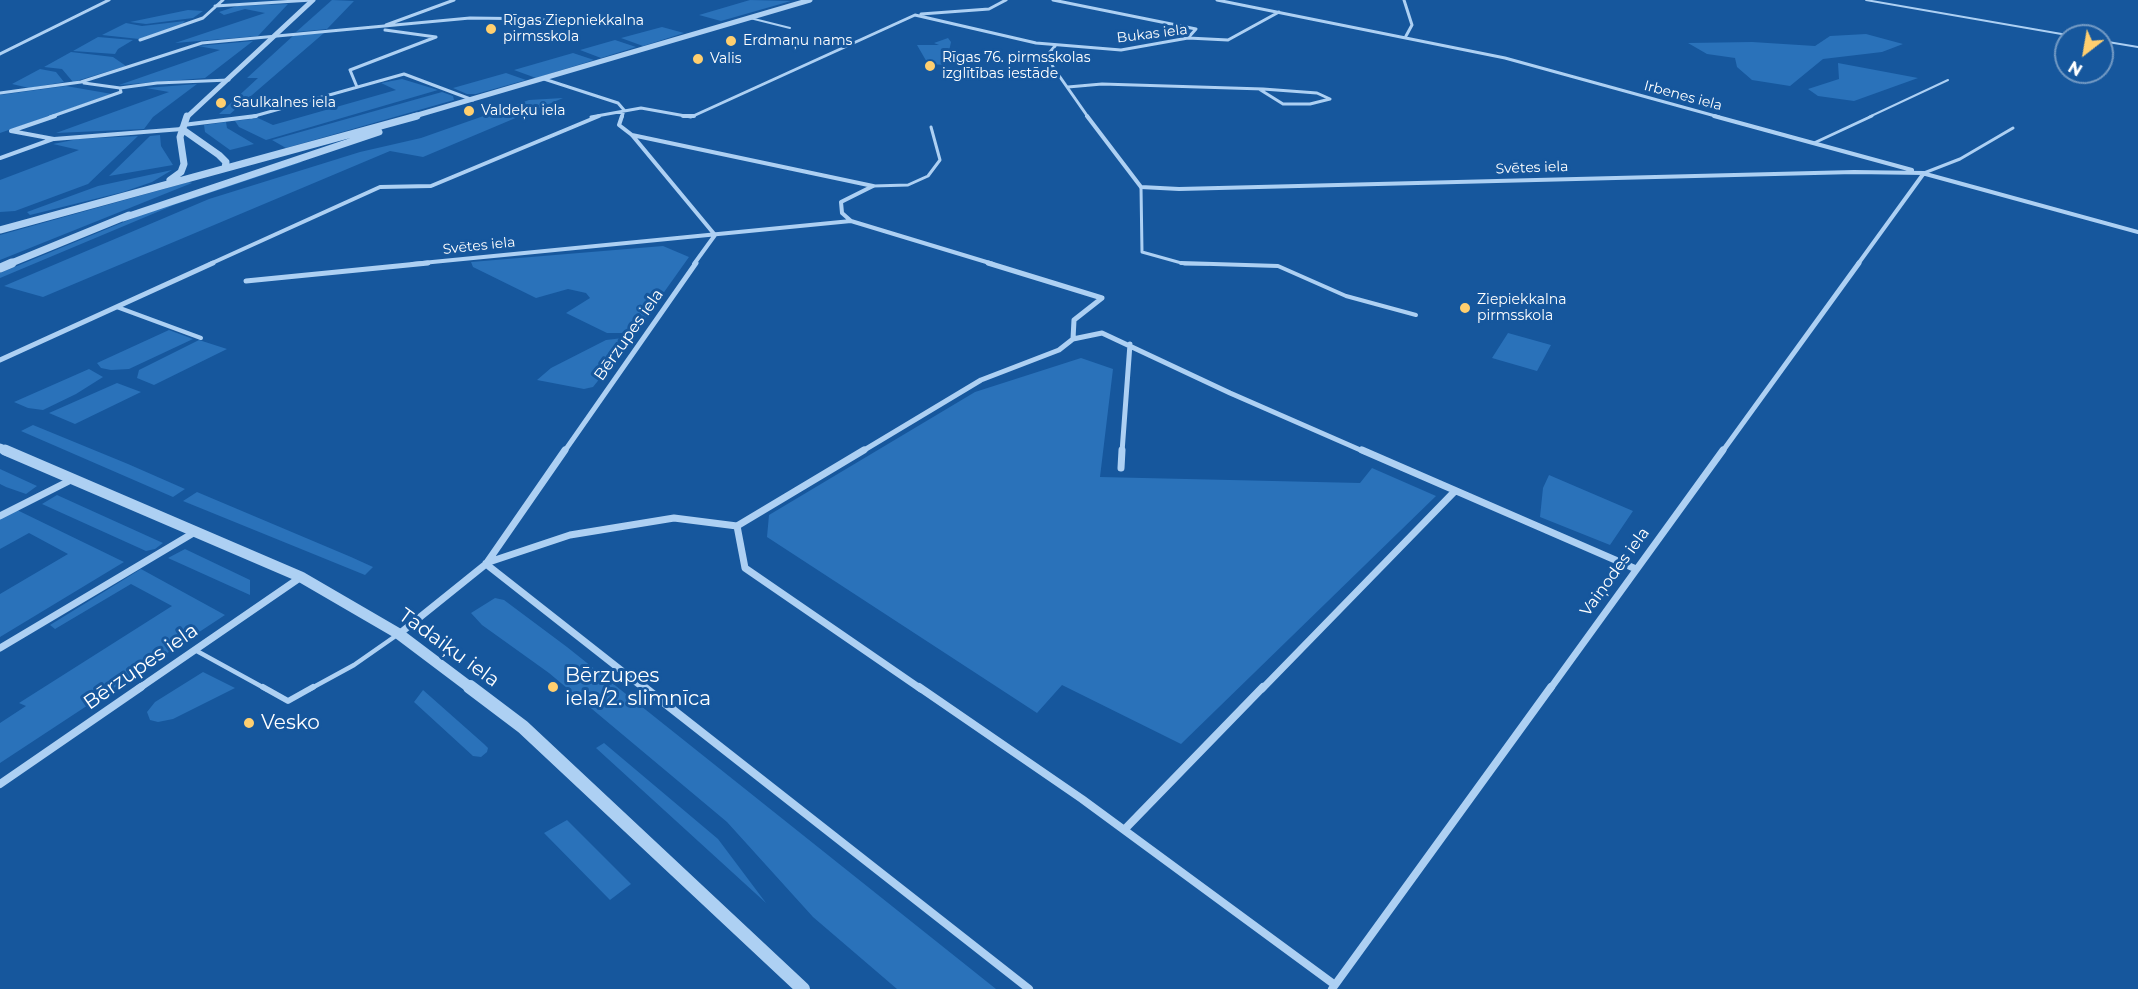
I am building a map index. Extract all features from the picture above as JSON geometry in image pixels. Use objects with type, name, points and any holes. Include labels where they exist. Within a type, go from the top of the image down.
[{"type":"street","points":[[0,54],[109,0]]},
{"type":"street","points":[[140,40],[203,18],[223,0]]},
{"type":"street","points":[[215,6],[313,0]]},
{"type":"street","points":[[162,185],[181,172],[184,164],[180,137],[188,114],[229,80],[313,0]]},
{"type":"street","points":[[377,28],[454,0]]},
{"type":"street","points":[[0,230],[473,100],[810,0]]},
{"type":"street","points":[[0,360],[380,187],[431,186],[591,117],[640,108],[691,117],[915,15],[989,9],[1006,0]]},
{"type":"street","points":[[1053,0],[1196,29],[1188,38]]},
{"type":"street","name":"Irbenes iela","points":[[1217,0],[1406,36],[1505,58],[2138,232]]},
{"type":"street","points":[[1404,0],[1412,25],[1406,36]]},
{"type":"street","name":"Bukas iela","points":[[915,15],[1055,46],[1121,50],[1188,38],[1210,42],[1228,40],[1279,12]]},
{"type":"street","points":[[0,93],[81,82],[202,43],[470,18],[543,19]]},
{"type":"street","points":[[357,87],[350,70],[436,37],[377,28]]},
{"type":"street","points":[[1055,46],[1046,57],[1106,143],[1141,187]]},
{"type":"street","points":[[0,158],[54,139],[183,127],[251,117],[404,74],[473,100]]},
{"type":"street","points":[[544,79],[618,103],[624,110]]},
{"type":"street","points":[[81,82],[120,88],[157,83],[229,80]]},
{"type":"street","points":[[1068,87],[1102,84],[1259,89],[1317,93],[1330,99],[1310,104],[1283,104],[1259,89]]},
{"type":"street","points":[[54,139],[11,131],[121,92],[120,88]]},
{"type":"street","points":[[123,218],[473,100]]},
{"type":"street","points":[[624,110],[619,125],[632,135],[715,235]]},
{"type":"street","points":[[0,268],[211,180],[225,168],[225,162],[183,127]]},
{"type":"street","points":[[632,135],[873,186]]},
{"type":"street","name":"Svētes iela","points":[[1141,187],[1191,189],[1863,171],[1924,173]]},
{"type":"street","name":"Vaiņodes iela","points":[[1334,987],[1924,173]]},
{"type":"street","points":[[873,186],[841,202],[842,213],[851,221],[1102,298],[1074,320],[1073,339]]},
{"type":"street","name":"Svētes iela","points":[[246,281],[851,221]]},
{"type":"street","name":"Bērzupes iela","points":[[399,633],[486,564],[715,235]]},
{"type":"street","points":[[486,564],[570,535],[674,518],[737,526],[981,380],[1059,350],[1073,339],[1102,333],[1130,344],[1230,393],[1636,569]]},
{"type":"street","points":[[1121,468],[1130,344]]},
{"type":"street","name":"Tadaiķu iela","points":[[0,448],[301,577],[399,633],[523,727],[804,989]]},
{"type":"street","points":[[0,516],[71,480]]},
{"type":"street","points":[[1124,830],[1455,491]]},
{"type":"street","points":[[737,526],[745,568],[1124,830],[1334,987]]},
{"type":"street","points":[[0,648],[196,532]]},
{"type":"street","points":[[486,564],[1029,989]]},
{"type":"street","name":"Bērzupes iela","points":[[0,784],[301,577]]},
{"type":"lane","points":[[1866,0],[2054,33]]},
{"type":"lane","points":[[944,6],[946,11]]},
{"type":"lane","points":[[750,18],[790,28]]},
{"type":"lane","points":[[2114,43],[2138,47]]},
{"type":"lane","points":[[1814,143],[1948,80]]},
{"type":"lane","points":[[873,186],[908,185],[928,176],[940,160],[931,127]]},
{"type":"lane","points":[[1924,173],[1960,159],[2013,128]]},
{"type":"lane","points":[[1141,187],[1142,252],[1185,264],[1278,266],[1346,296],[1416,315]]},
{"type":"lane","points":[[117,307],[201,338]]},
{"type":"lane","points":[[195,650],[288,701],[354,665],[399,633]]},
{"type":"shaded area","points":[[332,0],[354,1],[327,29],[296,32]]},
{"type":"shaded area","points":[[750,0],[791,1],[721,21],[699,15]]},
{"type":"shaded area","points":[[288,4],[258,36],[175,43],[265,13],[245,9],[224,15],[219,12],[237,6]]},
{"type":"shaded area","points":[[188,10],[203,11],[193,18],[146,24],[130,22]]},
{"type":"shaded area","points":[[185,21],[181,25],[139,39],[102,35],[126,23],[142,26]]},
{"type":"shaded area","points":[[662,27],[684,33],[643,46],[621,38]]},
{"type":"shaded area","points":[[324,33],[230,114],[219,114],[258,78],[247,78],[294,35]]},
{"type":"shaded area","points":[[1866,34],[1903,44],[1882,52],[1823,59],[1790,86],[1752,80],[1737,67],[1735,58],[1707,54],[1688,43],[1752,42],[1815,46],[1830,36]]},
{"type":"shaded area","points":[[98,37],[133,40],[118,49],[115,54],[73,51]]},
{"type":"shaded area","points":[[948,38],[951,42],[946,65],[928,64],[917,45],[939,45],[934,43]]},
{"type":"shaded area","points":[[615,40],[636,47],[601,58],[580,50]]},
{"type":"shaded area","points":[[253,41],[205,78],[119,85],[220,50],[198,46]]},
{"type":"shaded area","points":[[71,52],[113,57],[126,66],[73,82],[62,69],[44,67]]},
{"type":"shaded area","points":[[573,53],[594,60],[536,78],[514,70]]},
{"type":"shaded area","points":[[1838,63],[1918,78],[1854,101],[1818,96],[1808,89],[1839,79]]},
{"type":"shaded area","points":[[40,69],[56,72],[64,82],[29,88],[12,84]]},
{"type":"shaded area","points":[[506,73],[526,80],[476,94],[467,94],[453,88]]},
{"type":"shaded area","points":[[402,79],[438,90],[266,140],[239,127],[235,121],[258,118],[273,125],[396,90],[381,83]]},
{"type":"shaded area","points":[[197,84],[153,117],[144,129],[56,133],[169,92],[146,88]]},
{"type":"shaded area","points":[[66,86],[112,94],[0,133],[0,95]]},
{"type":"shaded area","points":[[442,92],[453,96],[454,100],[286,148],[272,140]]},
{"type":"shaded area","points":[[563,98],[423,157],[390,151],[43,297],[4,286],[209,199],[360,152],[421,138],[529,100]]},
{"type":"shaded area","points":[[226,122],[227,128],[254,144],[230,150],[205,132],[204,125]]},
{"type":"shaded area","points":[[160,135],[161,146],[173,165],[109,176],[150,136]]},
{"type":"shaded area","points":[[138,136],[88,184],[15,211],[0,212],[0,180],[79,150],[53,144],[78,139]]},
{"type":"shaded area","points":[[299,160],[302,162],[174,205],[0,278],[0,273],[170,203]]},
{"type":"shaded area","points":[[172,170],[152,182],[123,192],[30,215],[27,212],[98,186]]},
{"type":"shaded area","points":[[192,183],[0,260],[0,235]]},
{"type":"shaded area","points":[[663,246],[689,257],[635,333],[607,333],[566,313],[590,298],[586,293],[568,289],[536,298],[473,267],[471,262]]},
{"type":"shaded area","points":[[169,330],[193,339],[129,369],[111,370],[101,368],[97,363]]},
{"type":"shaded area","points":[[1508,333],[1551,345],[1537,371],[1492,358]]},
{"type":"shaded area","points":[[630,339],[629,342],[593,387],[584,389],[537,380],[551,368],[606,340]]},
{"type":"shaded area","points":[[199,340],[227,349],[154,385],[137,378],[139,370]]},
{"type":"shaded area","points":[[1081,358],[1113,369],[1100,477],[1360,483],[1372,468],[1436,496],[1181,744],[1062,685],[1037,713],[767,537],[769,515],[975,392]]},
{"type":"shaded area","points":[[89,369],[103,377],[76,394],[43,410],[28,408],[14,402]]},
{"type":"shaded area","points":[[117,383],[141,392],[75,424],[49,413]]},
{"type":"shaded area","points":[[33,425],[185,489],[173,497],[21,431]]},
{"type":"shaded area","points":[[0,469],[37,486],[26,494],[6,487],[0,484]]},
{"type":"shaded area","points":[[1549,475],[1633,511],[1610,545],[1540,517],[1543,488]]},
{"type":"shaded area","points":[[197,492],[373,567],[365,575],[183,501]]},
{"type":"shaded area","points":[[57,495],[163,543],[155,549],[146,551],[42,504]]},
{"type":"shaded area","points":[[17,510],[124,562],[0,637],[0,594],[68,554],[29,533],[0,549],[0,519]]},
{"type":"shaded area","points":[[185,549],[250,580],[250,595],[168,558]]},
{"type":"shaded area","points":[[141,569],[225,615],[0,763],[0,723],[26,706],[19,703],[172,606],[131,584],[55,629],[50,625]]},
{"type":"shaded area","points":[[495,598],[504,600],[567,647],[996,989],[897,989],[813,917],[727,822],[549,673],[482,625],[471,613]]},
{"type":"shaded area","points":[[203,672],[235,688],[173,719],[158,722],[150,720],[147,712],[155,702]]},
{"type":"shaded area","points":[[423,690],[484,744],[488,748],[487,752],[481,757],[473,756],[414,702]]},
{"type":"shaded area","points":[[604,743],[718,839],[766,903],[596,748]]},
{"type":"shaded area","points":[[567,820],[631,884],[610,900],[544,833]]},
{"type":"place","name":"Rīgas Ziepniekkalna pirmsskola","points":[[491,29]]},
{"type":"place","name":"Erdmaņu nams","points":[[731,41]]},
{"type":"place","name":"Valis","points":[[698,59]]},
{"type":"place","name":"Rīgas 76. pirmsskolas izglītības iestāde","points":[[930,66]]},
{"type":"place","name":"Saulkalnes iela","points":[[221,103]]},
{"type":"place","name":"Valdeķu iela","points":[[469,111]]},
{"type":"place","name":"Ziepiekkalna pirmsskola","points":[[1465,308]]},
{"type":"place","name":"Bērzupes iela/2. slimnīca","points":[[553,687]]},
{"type":"place","name":"Vesko","points":[[249,723]]}]
